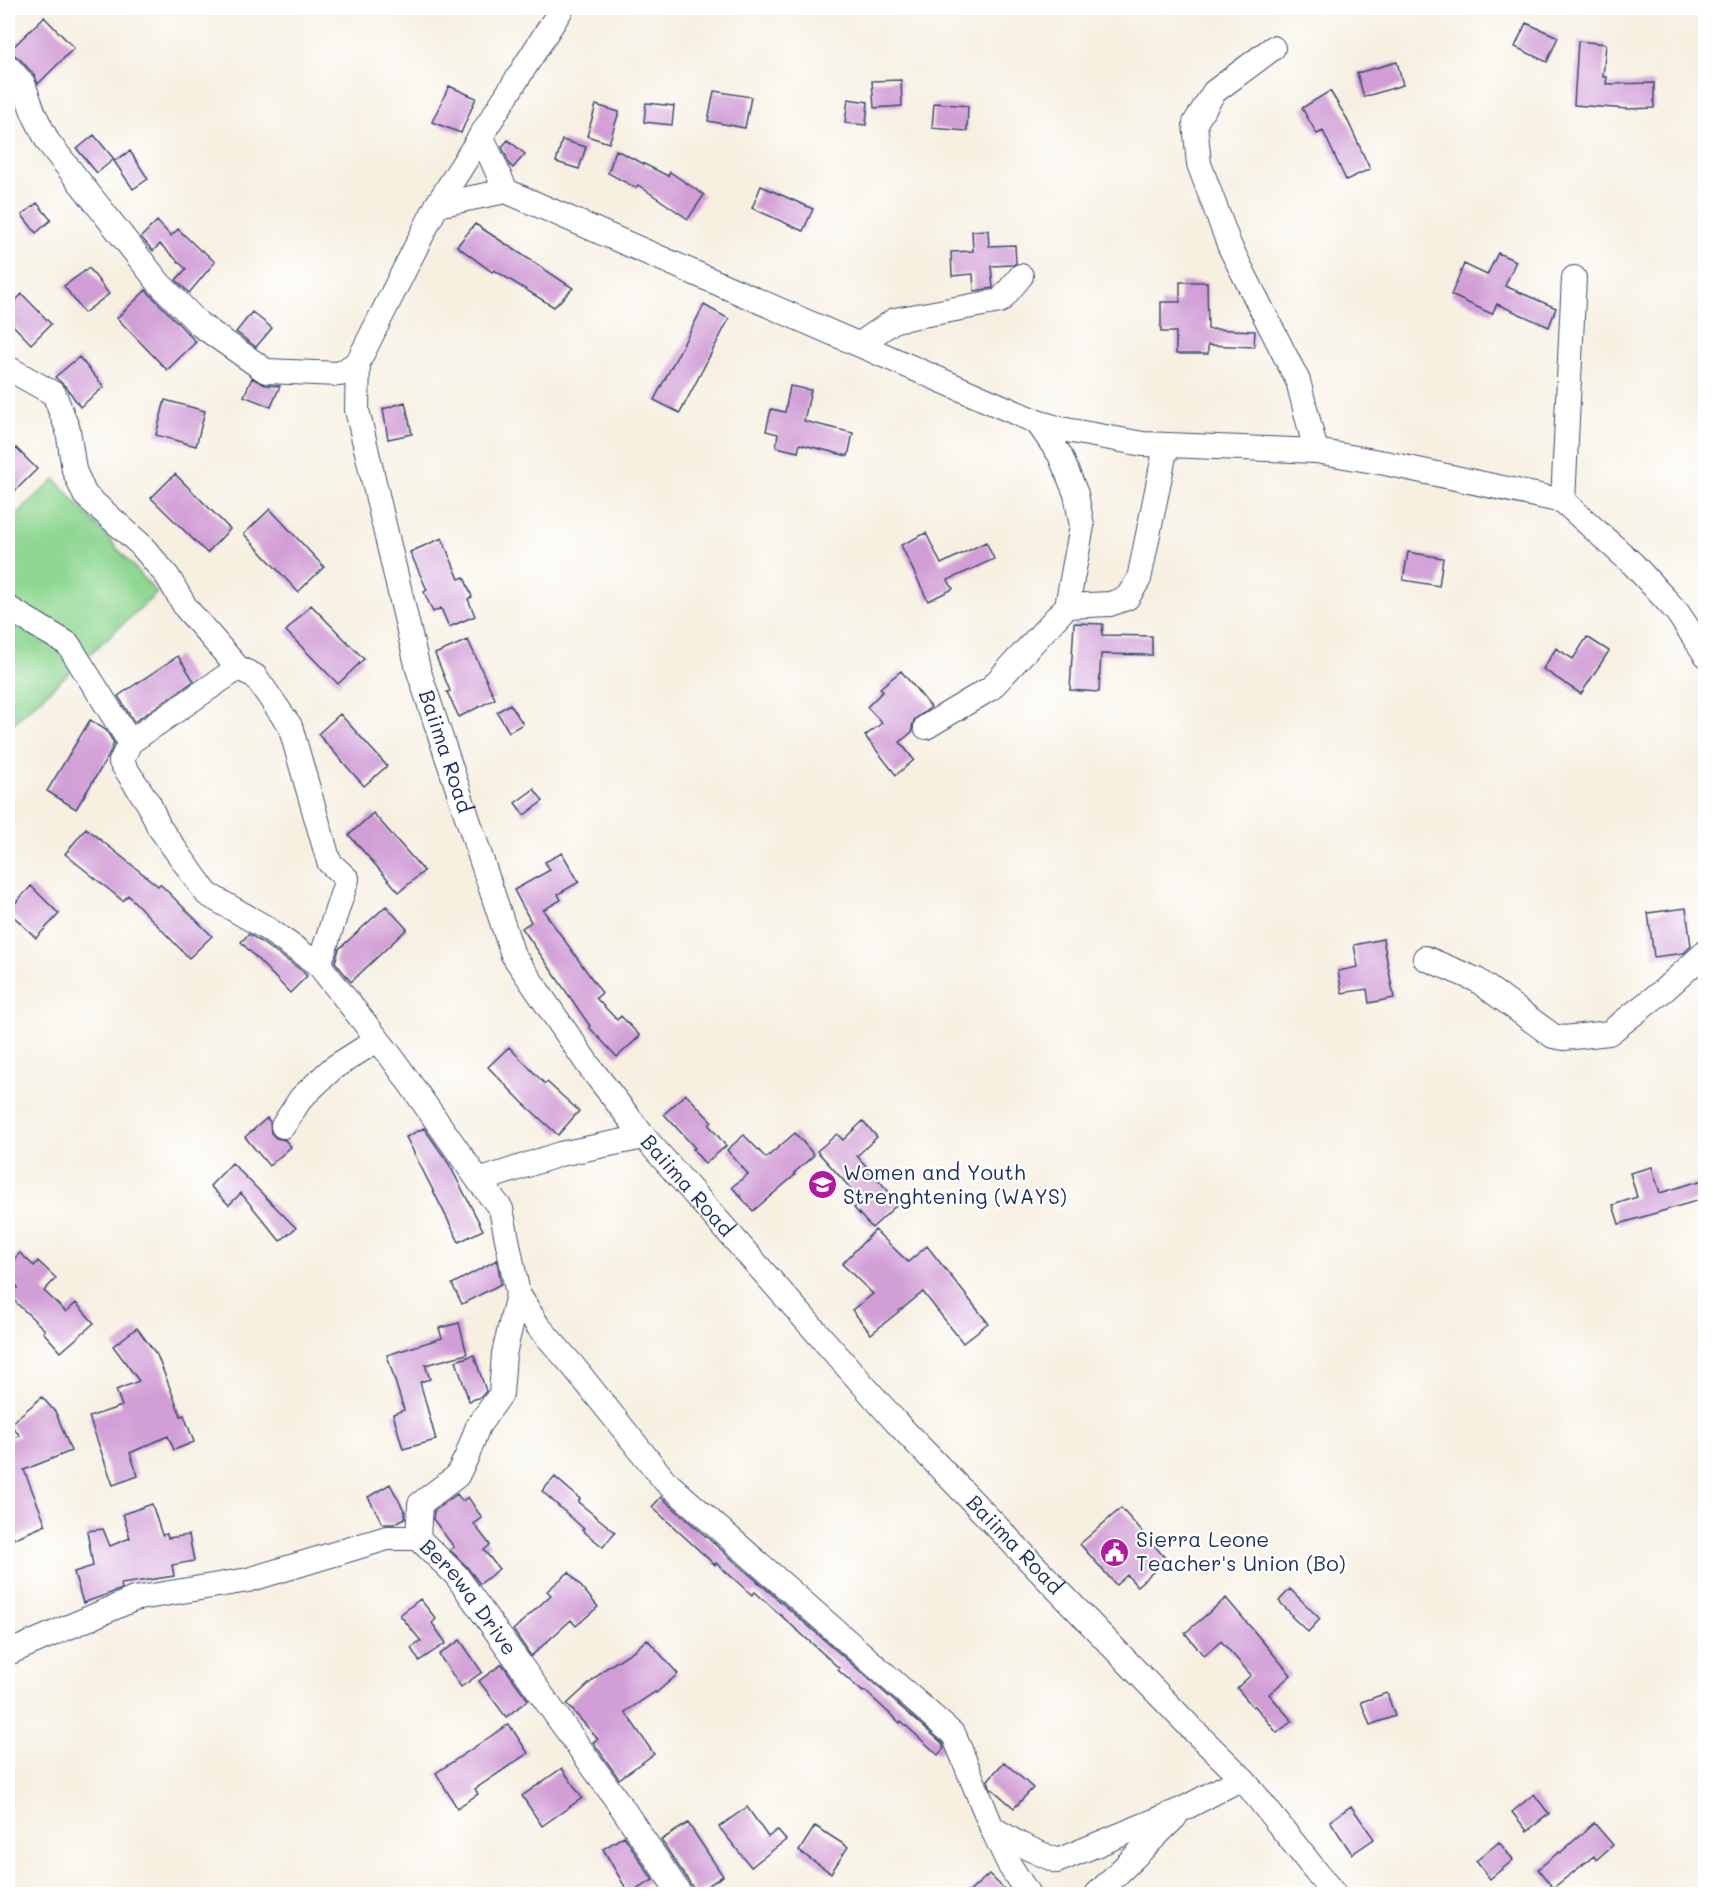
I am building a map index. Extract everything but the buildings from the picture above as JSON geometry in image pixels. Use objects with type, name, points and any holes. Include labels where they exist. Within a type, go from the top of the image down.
[{"type":"street","name":"Baiima Road","points":[[562,8],[437,205],[358,362],[357,410],[418,669],[513,955],[589,1066],[644,1137],[896,1422],[1192,1730],[1242,1778],[1334,1894]]},
{"type":"street","points":[[1273,48],[1214,92],[1195,123],[1199,164],[1230,247],[1298,381],[1316,451]]},
{"type":"street","points":[[8,67],[23,84],[48,142],[159,283],[199,324],[266,371],[340,375],[358,362]]},
{"type":"street","points":[[481,135],[506,191]]},
{"type":"street","points":[[437,205],[506,191],[1037,422],[1061,429],[1166,446],[1316,451],[1385,463],[1563,501],[1633,564],[1677,612],[1706,655]]},
{"type":"street","points":[[860,344],[896,320],[1000,300],[1021,276]]},
{"type":"street","points":[[1563,501],[1574,278]]},
{"type":"street","points":[[8,368],[54,394],[68,430],[74,470],[85,495],[141,545],[168,577],[186,608],[238,668],[255,676],[290,726],[328,862],[347,879],[319,965]]},
{"type":"street","points":[[926,727],[991,688],[1067,606],[1082,526],[1076,494],[1060,455],[1037,422]]},
{"type":"street","points":[[1067,606],[1110,604],[1127,598],[1139,579],[1166,446]]},
{"type":"street","points":[[8,608],[68,644],[130,742]]},
{"type":"street","points":[[238,668],[130,742],[121,762],[149,804],[159,826],[207,894],[262,926],[319,965],[390,1055],[501,1209],[518,1293],[538,1326],[665,1481],[954,1735],[992,1828],[1010,1866],[1028,1894]]},
{"type":"street","points":[[1425,958],[1477,980],[1553,1036],[1564,1038],[1609,1033],[1664,990],[1706,952]]},
{"type":"street","points":[[283,1126],[301,1098],[333,1068],[377,1040]]},
{"type":"street","points":[[479,1181],[560,1154],[644,1137]]},
{"type":"street","points":[[418,1538],[420,1504],[457,1476],[478,1426],[501,1394],[504,1354],[518,1293]]},
{"type":"street","name":"Berewa Drive","points":[[8,1653],[134,1599],[248,1580],[387,1538],[418,1538],[456,1575],[621,1806],[680,1894]]},
{"type":"street","points":[[992,1828],[1019,1844],[1057,1861],[1183,1809],[1242,1778]]},
{"type":"street","points":[[1097,1894],[1183,1809]]},
{"type":"green space","points":[[55,479],[157,593],[8,728],[8,522]]},
{"type":"place","name":"Women and Youth Strenghtening (WAYS)","points":[[822,1185]]},
{"type":"place","name":"Sierra Leone Teacher's Union (Bo)","points":[[1115,1552]]}]
